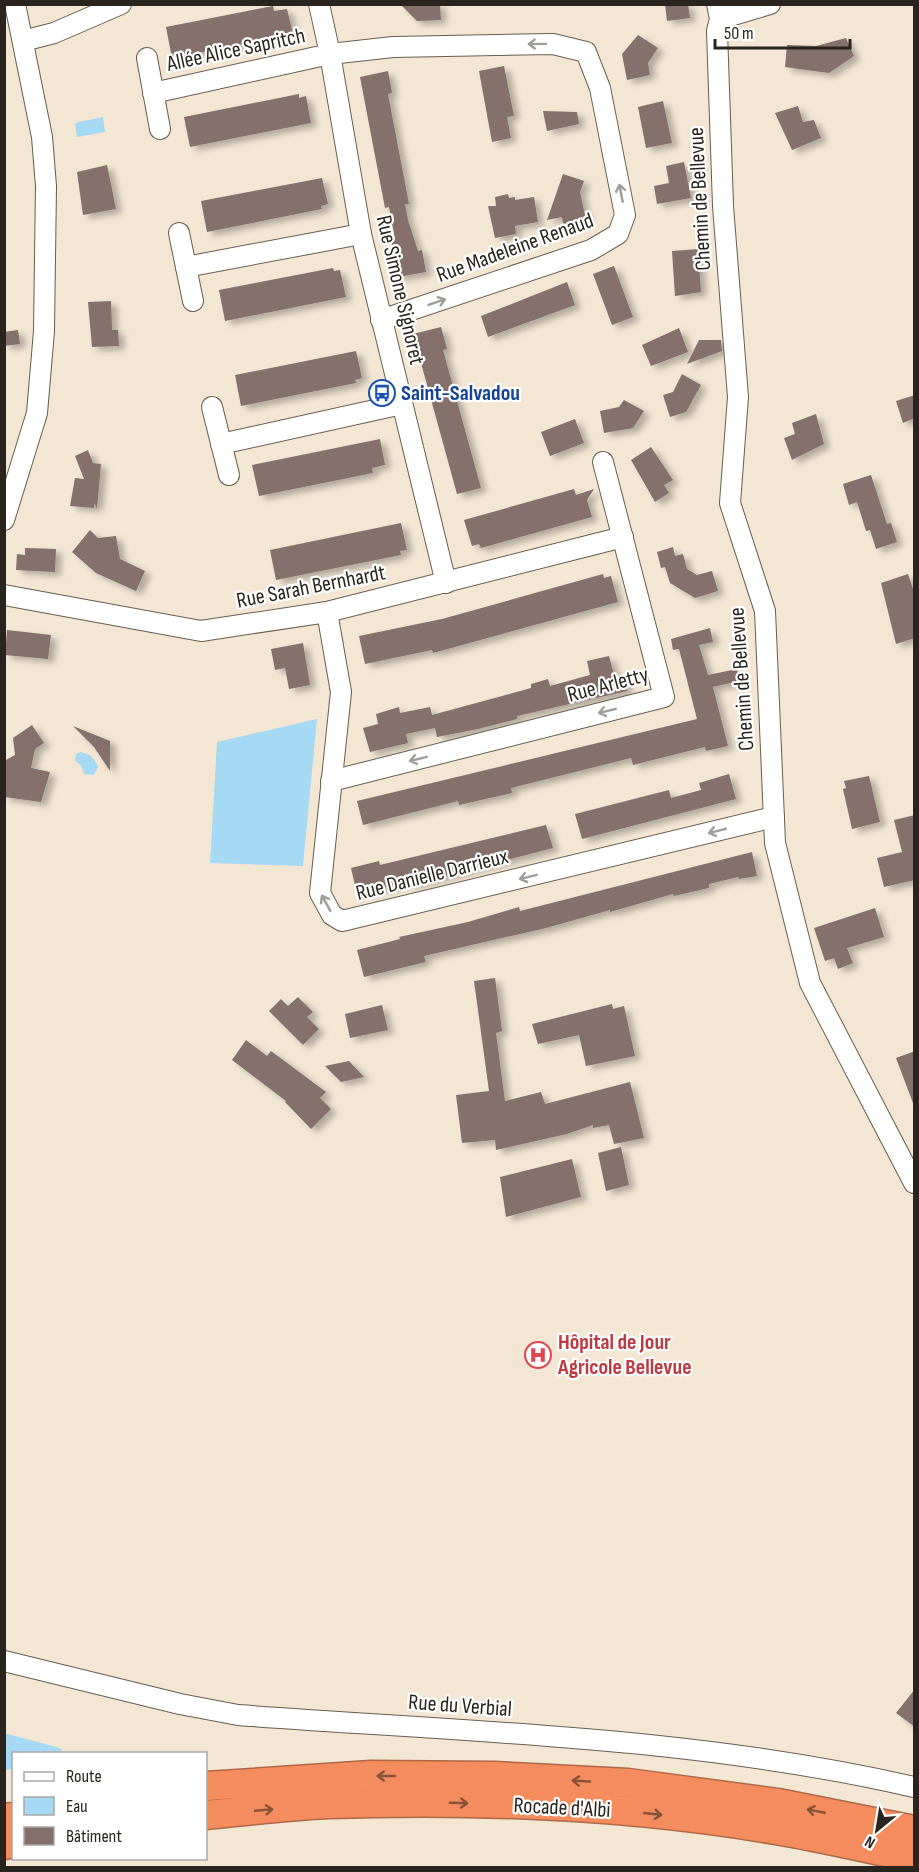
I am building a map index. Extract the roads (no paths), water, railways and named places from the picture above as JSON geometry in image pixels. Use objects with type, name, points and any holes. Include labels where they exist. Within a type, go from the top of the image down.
[{"type":"highway","name":"Rocade d'Albi","points":[[207,1786],[371,1776],[494,1776],[628,1784],[778,1803],[915,1830]]},
{"type":"highway","name":"Rocade d'Albi","points":[[207,1815],[325,1804],[426,1802],[549,1806],[654,1814],[776,1830],[915,1858]]},
{"type":"street","points":[[4,520],[37,413],[44,331],[46,180],[42,137],[15,4]]},
{"type":"street","points":[[23,41],[54,33],[121,4]]},
{"type":"street","name":"Rue Simone Signoret","points":[[319,4],[362,234],[381,320],[447,583]]},
{"type":"street","points":[[719,12],[770,4]]},
{"type":"street","name":"Chemin de Bellevue","points":[[719,12],[717,31],[723,206],[738,397],[730,503],[765,611],[775,843],[810,983],[915,1183]]},
{"type":"street","name":"Rue Madeleine Renaud","points":[[330,54],[393,47],[553,44],[586,52],[600,88],[625,215],[618,234],[591,250],[381,320]]},
{"type":"street","name":"Allée Alice Sapritch","points":[[153,93],[330,54]]},
{"type":"street","name":"Allée Alice Sapritch","points":[[147,58],[160,129]]},
{"type":"street","points":[[179,233],[193,301]]},
{"type":"street","points":[[186,267],[362,234]]},
{"type":"street","points":[[221,444],[402,404]]},
{"type":"street","points":[[212,407],[230,475]]},
{"type":"street","name":"Rue Arletty","points":[[331,781],[664,697],[603,462]]},
{"type":"street","name":"Rue Sarah Bernhardt","points":[[4,595],[201,631],[327,612],[623,537]]},
{"type":"street","name":"Rue Danielle Darrieux","points":[[327,612],[341,692],[320,893],[332,915],[342,921],[774,817]]},
{"type":"street","name":"Rue du Verbial","points":[[4,1661],[238,1715],[668,1747],[780,1761],[915,1787]]},
{"type":"water","points":[[103,117],[105,132],[77,137],[75,123]]},
{"type":"water","points":[[317,719],[303,866],[210,863],[217,742]]},
{"type":"water","points":[[81,752],[90,756],[98,767],[94,775],[84,774],[81,765],[75,761],[76,754]]},
{"type":"water","points":[[4,1733],[60,1748],[62,1752],[12,1752],[12,1769],[5,1770]]},
{"type":"place","name":"Saint-Salvadou","points":[[382,393]]},
{"type":"place","name":"Hôpital de Jour Agricole Bellevue","points":[[538,1355]]}]
